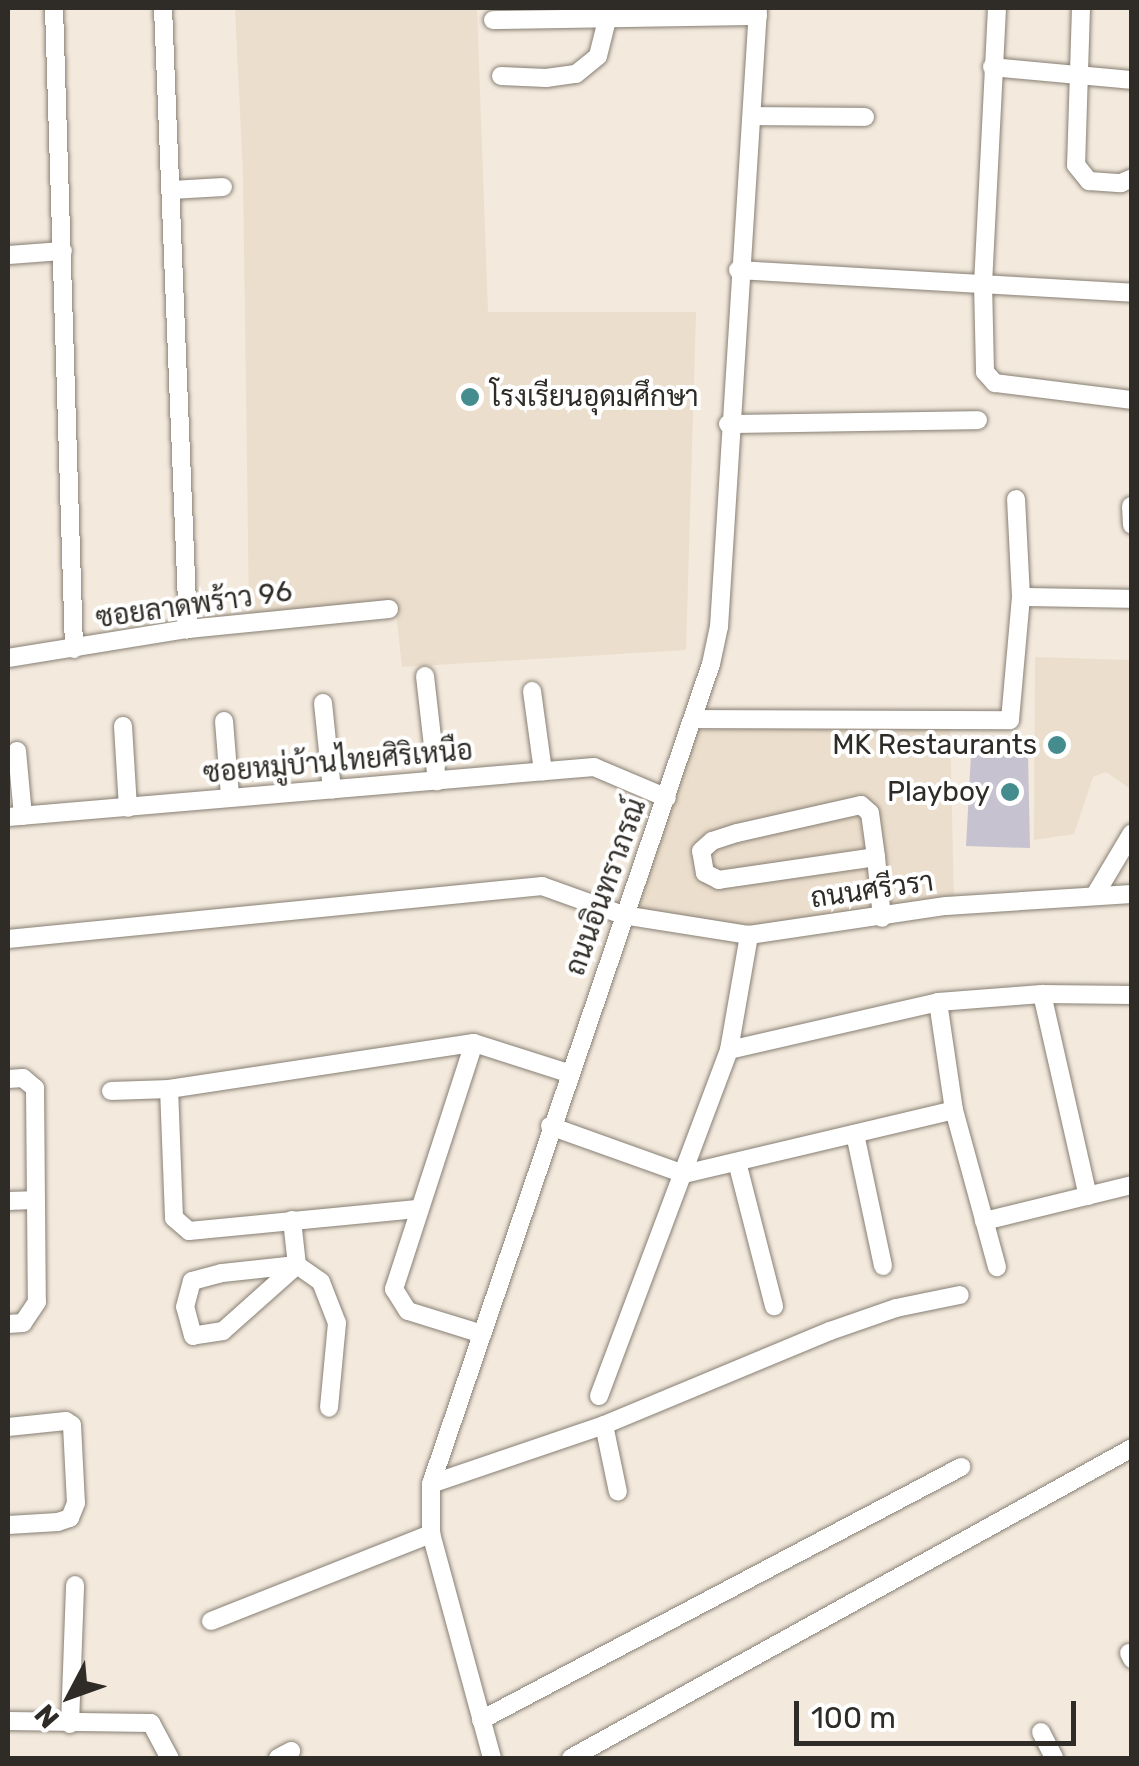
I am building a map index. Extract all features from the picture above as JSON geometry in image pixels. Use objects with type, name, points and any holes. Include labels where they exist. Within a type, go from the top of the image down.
[{"type":"street","points":[[54,8],[74,649]]},
{"type":"street","points":[[163,8],[188,629]]},
{"type":"street","points":[[997,8],[983,283],[984,372],[988,379],[1132,400]]},
{"type":"street","points":[[1081,8],[1076,165],[1080,175],[1089,181],[1121,184],[1132,178]]},
{"type":"street","points":[[493,20],[758,12]]},
{"type":"street","name":"ถนนอินทราภรณ์","points":[[492,1758],[431,1534],[431,1484],[568,1073],[668,798],[718,627],[738,270],[758,12]]},
{"type":"street","points":[[501,76],[546,78],[576,74],[598,56],[608,18]]},
{"type":"street","points":[[992,67],[1132,80]]},
{"type":"street","points":[[752,116],[865,117]]},
{"type":"street","points":[[172,190],[223,187]]},
{"type":"street","points":[[8,255],[63,251]]},
{"type":"street","points":[[738,270],[1132,293]]},
{"type":"street","points":[[728,424],[978,420]]},
{"type":"street","points":[[694,719],[1006,722],[1014,716],[1020,597],[1016,499]]},
{"type":"street","points":[[1131,506],[1132,525]]},
{"type":"street","points":[[1020,597],[1132,599]]},
{"type":"street","name":"ซอยลาดพร้าว 96","points":[[8,658],[188,629],[389,609]]},
{"type":"street","points":[[425,676],[437,780]]},
{"type":"street","points":[[532,690],[543,771]]},
{"type":"street","points":[[323,704],[332,790]]},
{"type":"street","points":[[224,721],[230,796]]},
{"type":"street","points":[[123,726],[128,808]]},
{"type":"street","points":[[15,817],[18,751]]},
{"type":"street","name":"ซอยหมู่บ้านไทยศิริเหนือ","points":[[15,817],[594,767],[668,798]]},
{"type":"street","points":[[876,857],[719,880],[705,873],[701,851],[737,832],[861,805],[870,813],[876,857],[882,918]]},
{"type":"street","points":[[1095,895],[1132,833]]},
{"type":"street","name":"ถนนศรีวรา","points":[[8,939],[542,886],[623,915],[748,935],[946,906],[1132,894]]},
{"type":"street","points":[[600,1396],[730,1050],[748,935]]},
{"type":"street","points":[[730,1050],[938,1002],[1042,994],[1132,995]]},
{"type":"street","points":[[1042,994],[1088,1196]]},
{"type":"street","points":[[938,1002],[954,1110],[996,1267]]},
{"type":"street","points":[[111,1091],[169,1089],[474,1043],[568,1073]]},
{"type":"street","points":[[474,1043],[394,1289],[398,1302],[408,1310],[479,1333]]},
{"type":"street","points":[[8,1079],[24,1078],[34,1088],[37,1302],[23,1323],[8,1324]]},
{"type":"street","points":[[169,1089],[174,1218],[180,1226],[189,1230],[417,1209]]},
{"type":"street","points":[[550,1126],[684,1174],[954,1110]]},
{"type":"street","points":[[854,1134],[883,1266]]},
{"type":"street","points":[[736,1162],[774,1306]]},
{"type":"street","points":[[984,1221],[1132,1185]]},
{"type":"street","points":[[8,1201],[33,1200]]},
{"type":"street","points":[[292,1220],[297,1265]]},
{"type":"street","points":[[297,1265],[223,1331],[194,1336],[185,1306],[192,1281],[222,1273],[297,1265],[321,1282],[337,1323],[329,1408]]},
{"type":"street","points":[[431,1484],[604,1426],[830,1331],[896,1308],[960,1296]]},
{"type":"street","points":[[8,1426],[66,1421],[72,1425],[76,1503],[70,1518],[58,1522],[8,1525]]},
{"type":"street","points":[[604,1426],[618,1492]]},
{"type":"street","points":[[571,1758],[1132,1448]]},
{"type":"street","points":[[481,1720],[961,1467]]},
{"type":"street","points":[[211,1621],[431,1534]]},
{"type":"street","points":[[70,1724],[75,1584]]},
{"type":"street","points":[[8,1721],[151,1722],[170,1758]]},
{"type":"street","points":[[1041,1732],[1054,1758]]},
{"type":"shaded area","name":"โรงเรียนอุดมศึกษา","points":[[235,8],[477,8],[488,312],[696,312],[686,650],[402,667],[395,603],[249,614],[243,175]]},
{"type":"shaded area","points":[[1035,657],[1131,660],[1132,790],[1106,772],[1093,777],[1074,834],[1034,840]]},
{"type":"shaded area","points":[[950,723],[954,902],[727,942],[621,917],[691,730]]},
{"type":"building","name":"Playboy","points":[[972,736],[1002,737],[1002,752],[1028,753],[1030,848],[966,846]]},
{"type":"place","name":"โรงเรียนอุดมศึกษา","points":[[470,397]]},
{"type":"place","name":"MK Restaurants","points":[[1057,745]]},
{"type":"place","name":"Playboy","points":[[1010,792]]}]
